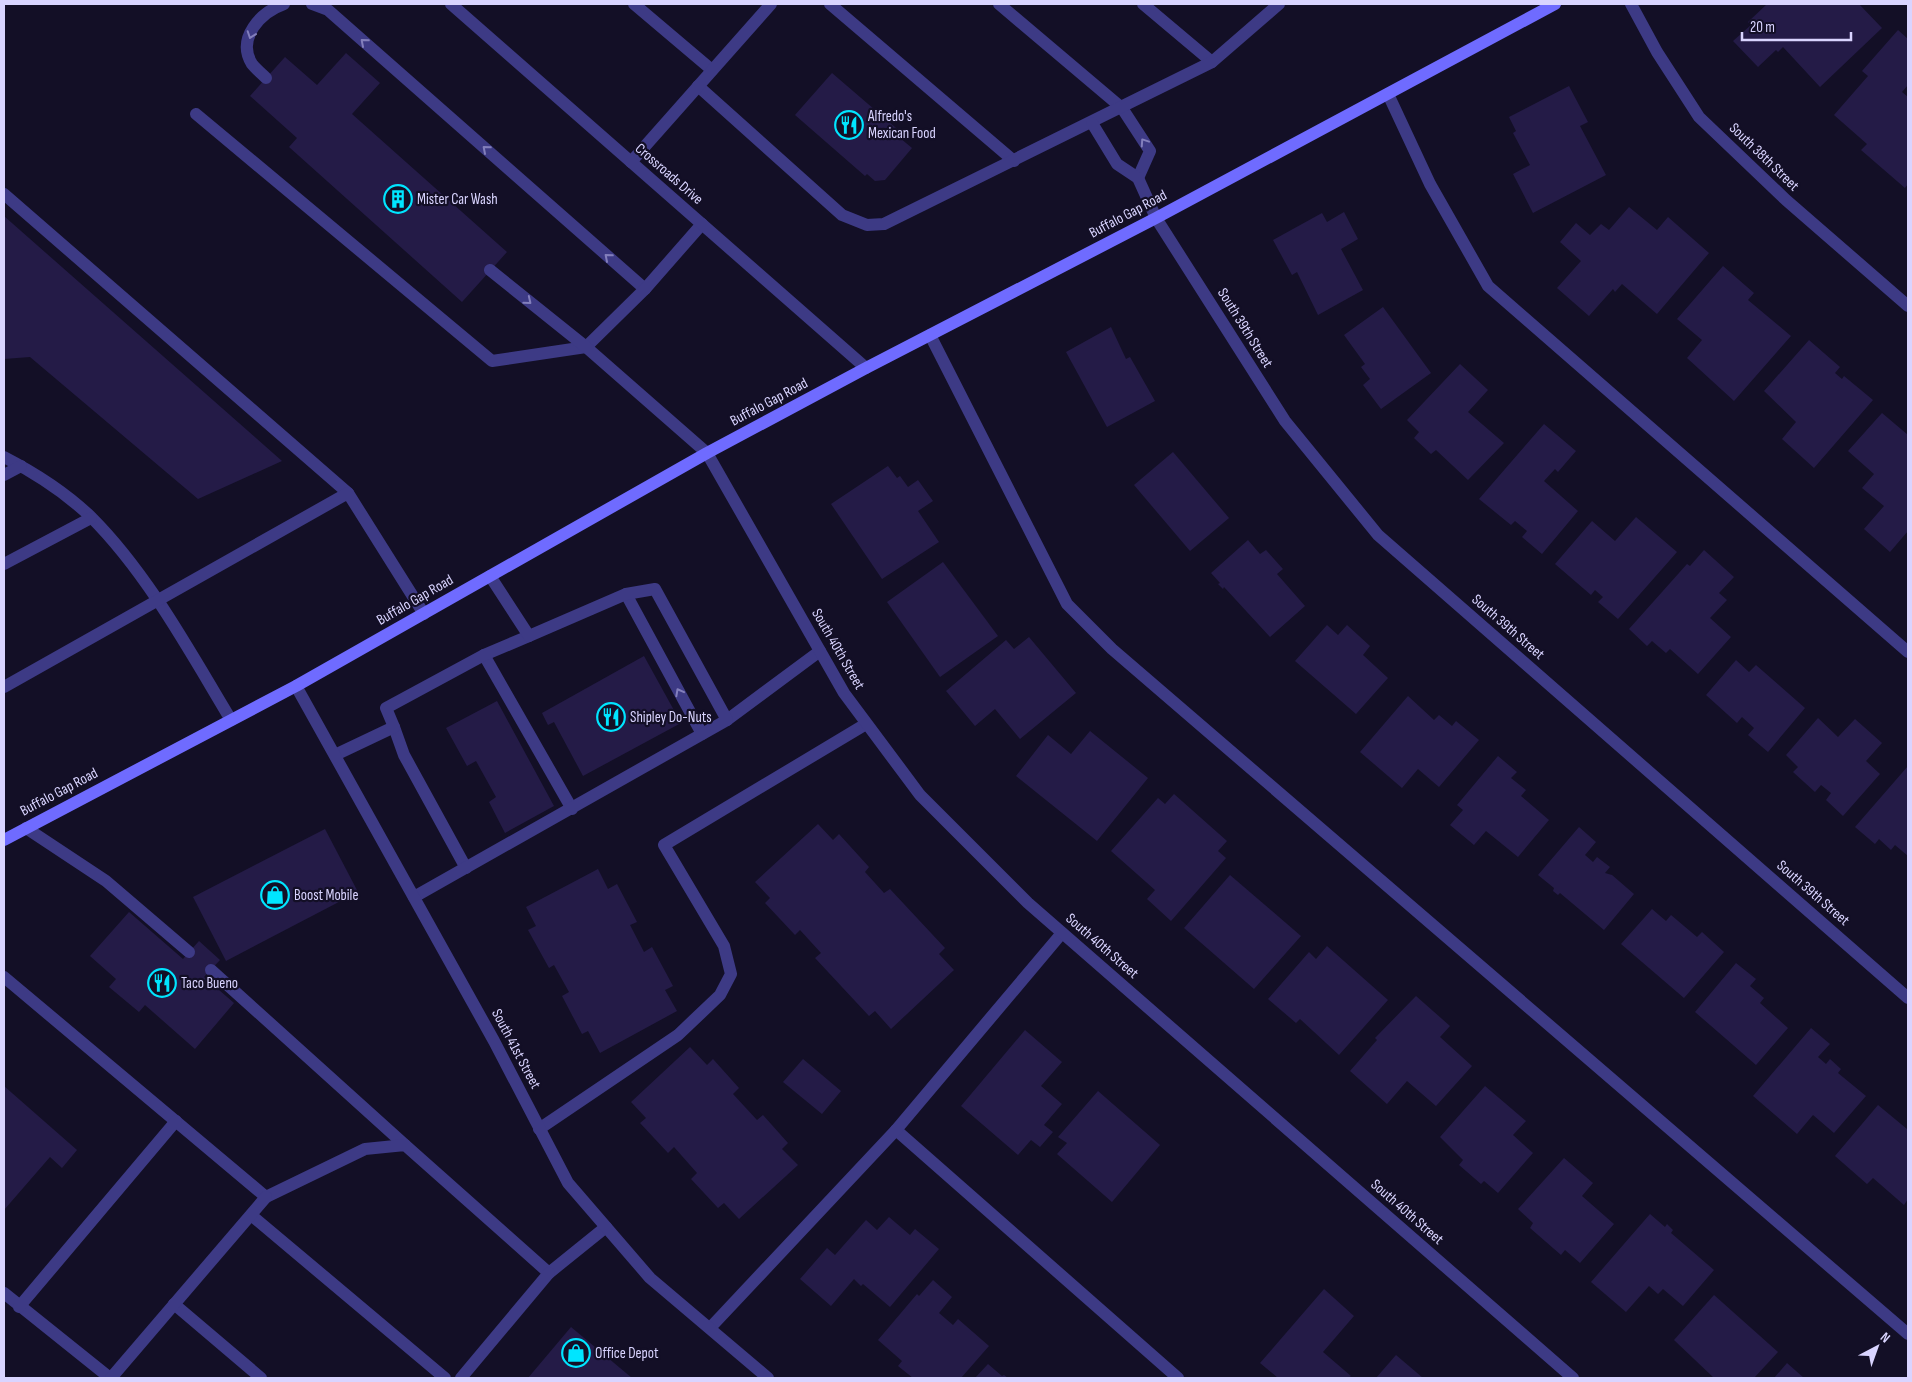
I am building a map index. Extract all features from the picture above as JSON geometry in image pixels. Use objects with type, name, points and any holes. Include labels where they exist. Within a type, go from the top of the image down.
[{"type":"main road","name":"Buffalo Gap Road","points":[[4,840],[296,686],[707,453],[866,368],[1156,218],[1555,4]]},
{"type":"street","points":[[266,78],[252,64],[247,50],[250,34],[257,20],[272,8],[284,4]]},
{"type":"street","points":[[312,4],[328,10],[645,289]]},
{"type":"street","name":"Crossroads Drive","points":[[451,4],[866,368]]},
{"type":"street","points":[[634,4],[712,70]]},
{"type":"street","points":[[631,162],[770,4]]},
{"type":"street","points":[[830,4],[1014,161]]},
{"type":"street","points":[[999,4],[1122,108],[1150,151],[1138,178],[1117,164],[1092,123]]},
{"type":"street","points":[[1143,4],[1212,62]]},
{"type":"street","points":[[698,86],[842,215],[867,225],[884,224],[1092,123],[1212,62],[1279,4]]},
{"type":"street","name":"South 38th Street","points":[[1631,4],[1657,52],[1699,117],[1786,200],[1908,306]]},
{"type":"street","points":[[1388,94],[1430,184],[1488,286],[1908,652]]},
{"type":"street","points":[[196,114],[492,361],[586,347],[645,289],[702,224]]},
{"type":"street","name":"South 39th Street","points":[[1138,178],[1156,218],[1285,421],[1378,535],[1908,998]]},
{"type":"street","points":[[4,194],[348,493],[424,614]]},
{"type":"street","name":"South 40th Street","points":[[490,270],[586,347],[707,453],[844,693],[920,795],[1028,904],[1573,1378]]},
{"type":"street","points":[[930,335],[1067,604],[1112,649],[1908,1334]]},
{"type":"street","points":[[4,457],[61,492],[91,518],[120,550],[156,600],[231,720]]},
{"type":"street","points":[[4,475],[20,466]]},
{"type":"street","points":[[4,687],[348,493]]},
{"type":"street","points":[[4,564],[91,518]]},
{"type":"street","points":[[490,576],[529,636]]},
{"type":"street","points":[[466,868],[404,755],[386,708],[484,655],[626,594],[655,589],[727,720]]},
{"type":"street","points":[[626,594],[702,734]]},
{"type":"street","points":[[414,897],[572,810],[727,720],[820,651]]},
{"type":"street","points":[[484,655],[572,810]]},
{"type":"street","name":"South 41st Street","points":[[296,686],[414,897],[568,1183],[650,1278],[768,1378]]},
{"type":"street","points":[[539,1129],[678,1035],[720,994],[731,974],[724,946],[664,845],[866,724]]},
{"type":"street","points":[[334,755],[394,727]]},
{"type":"street","points":[[26,828],[106,881],[190,952]]},
{"type":"street","points":[[710,1328],[896,1130],[1062,933]]},
{"type":"street","points":[[211,970],[549,1273]]},
{"type":"street","points":[[4,977],[266,1197]]},
{"type":"street","points":[[19,1307],[176,1121]]},
{"type":"street","points":[[896,1130],[1178,1378]]},
{"type":"street","points":[[4,1294],[110,1378],[266,1197],[366,1149],[405,1145]]},
{"type":"street","points":[[251,1215],[445,1378]]},
{"type":"street","points":[[460,1378],[549,1273],[606,1227]]},
{"type":"street","points":[[174,1304],[261,1378]]},
{"type":"building","points":[[1767,4],[1859,4],[1882,28],[1820,87],[1783,47],[1778,52],[1776,50],[1758,67],[1733,41],[1751,25],[1748,22]]},
{"type":"building","points":[[1898,30],[1908,39],[1908,85],[1902,92],[1908,97],[1908,184],[1905,188],[1861,150],[1867,144],[1834,115],[1868,76],[1862,71]]},
{"type":"building","name":"Mister Car Wash","points":[[346,53],[380,83],[352,114],[507,252],[462,302],[289,147],[297,138],[250,96],[285,57],[317,85]]},
{"type":"building","name":"Alfredo's Mexican Food","points":[[832,73],[903,134],[900,138],[912,148],[885,180],[875,181],[867,174],[865,176],[795,115]]},
{"type":"building","points":[[1569,86],[1588,122],[1580,126],[1606,175],[1533,213],[1513,174],[1530,165],[1513,133],[1516,131],[1509,117]]},
{"type":"building","points":[[1629,207],[1657,230],[1668,217],[1709,253],[1657,314],[1622,284],[1615,292],[1613,289],[1589,316],[1557,288],[1581,261],[1560,242],[1576,223],[1590,235],[1601,224],[1609,230]]},
{"type":"building","points":[[1344,212],[1358,239],[1341,249],[1363,290],[1318,315],[1297,272],[1292,275],[1273,240],[1322,213],[1327,222]]},
{"type":"building","points":[[4,216],[282,461],[198,499],[30,357],[4,359]]},
{"type":"building","points":[[1723,266],[1754,293],[1748,300],[1791,336],[1734,401],[1687,358],[1702,340],[1677,319]]},
{"type":"building","points":[[1383,307],[1431,373],[1381,409],[1363,385],[1370,379],[1361,367],[1365,364],[1344,335]]},
{"type":"building","points":[[1111,327],[1126,359],[1130,357],[1155,401],[1107,427],[1066,352]]},
{"type":"building","points":[[1809,340],[1840,367],[1835,373],[1842,379],[1844,376],[1873,400],[1814,468],[1782,439],[1796,422],[1764,391]]},
{"type":"building","points":[[1460,364],[1488,390],[1468,412],[1504,443],[1468,480],[1436,450],[1431,454],[1414,438],[1419,432],[1407,420]]},
{"type":"building","points":[[1882,413],[1908,435],[1908,531],[1890,552],[1864,529],[1884,506],[1862,488],[1874,474],[1848,451]]},
{"type":"building","points":[[1544,424],[1576,451],[1558,472],[1555,469],[1544,481],[1578,511],[1542,554],[1522,537],[1527,531],[1515,521],[1511,525],[1479,499]]},
{"type":"building","points":[[1173,452],[1229,518],[1190,551],[1134,485]]},
{"type":"building","points":[[888,466],[897,478],[900,476],[908,487],[918,480],[933,501],[918,511],[939,542],[882,579],[831,504]]},
{"type":"building","points":[[1636,517],[1677,552],[1618,619],[1598,602],[1603,597],[1595,590],[1591,595],[1555,564],[1592,521],[1615,541]]},
{"type":"building","points":[[1248,540],[1260,554],[1266,550],[1283,569],[1277,574],[1305,606],[1270,637],[1224,587],[1223,589],[1218,584],[1220,583],[1211,573]]},
{"type":"building","points":[[1704,550],[1734,577],[1719,593],[1727,600],[1710,618],[1731,637],[1698,674],[1670,649],[1666,653],[1652,641],[1647,646],[1629,629],[1687,564],[1690,566]]},
{"type":"building","points":[[943,562],[998,636],[940,677],[887,602]]},
{"type":"building","points":[[1327,625],[1338,635],[1347,625],[1370,646],[1363,655],[1388,678],[1356,714],[1295,661]]},
{"type":"building","points":[[1029,637],[1076,693],[1020,739],[995,709],[975,726],[946,691],[1006,640],[1014,649]]},
{"type":"building","name":"Shipley Do-Nuts","points":[[644,656],[681,723],[583,776],[554,722],[548,725],[542,713]]},
{"type":"building","points":[[1736,660],[1749,672],[1756,665],[1805,708],[1768,752],[1748,735],[1754,728],[1742,717],[1737,723],[1706,695]]},
{"type":"building","points":[[1408,696],[1434,720],[1439,715],[1452,726],[1456,721],[1479,740],[1439,787],[1418,769],[1402,788],[1360,752]]},
{"type":"building","points":[[497,701],[554,806],[505,833],[489,802],[496,797],[476,761],[467,766],[446,728]]},
{"type":"building","points":[[1818,718],[1838,737],[1855,719],[1882,743],[1866,761],[1880,774],[1843,816],[1826,800],[1831,793],[1821,785],[1815,792],[1793,772],[1798,767],[1786,755]]},
{"type":"building","points":[[1090,731],[1148,778],[1097,841],[1016,776],[1048,735],[1071,754]]},
{"type":"building","points":[[1498,756],[1517,772],[1511,778],[1526,790],[1521,796],[1549,820],[1518,857],[1486,831],[1474,845],[1450,825],[1463,810],[1457,805]]},
{"type":"building","points":[[1908,766],[1908,856],[1895,845],[1891,850],[1879,839],[1875,844],[1855,827]]},
{"type":"building","points":[[1174,794],[1227,841],[1218,851],[1226,858],[1171,921],[1147,899],[1155,890],[1111,851],[1158,798],[1165,804]]},
{"type":"building","points":[[818,824],[833,840],[839,834],[869,867],[865,872],[884,893],[890,889],[945,948],[939,954],[954,970],[891,1029],[875,1011],[869,1016],[815,958],[821,953],[800,930],[795,935],[765,903],[770,898],[755,882]]},
{"type":"building","points":[[1579,827],[1596,842],[1585,855],[1593,862],[1597,857],[1610,867],[1605,873],[1612,875],[1634,894],[1604,930],[1560,893],[1558,895],[1553,891],[1554,888],[1538,875]]},
{"type":"building","name":"Boost Mobile","points":[[325,829],[358,892],[226,961],[193,897]]},
{"type":"building","points":[[598,869],[608,889],[617,884],[637,922],[630,925],[644,952],[652,947],[673,986],[665,990],[677,1011],[600,1053],[588,1031],[582,1034],[562,996],[569,992],[554,965],[549,968],[528,930],[536,926],[526,907]]},
{"type":"building","points":[[1230,875],[1301,936],[1254,989],[1184,928]]},
{"type":"building","points":[[1652,909],[1666,921],[1671,915],[1697,937],[1702,932],[1724,952],[1684,998],[1621,944]]},
{"type":"building","name":"Taco Bueno","points":[[129,912],[183,959],[199,941],[220,960],[204,977],[234,1003],[195,1049],[145,1005],[139,1012],[109,987],[116,979],[90,956]]},
{"type":"building","points":[[1327,946],[1388,1000],[1339,1055],[1300,1019],[1296,1023],[1268,999],[1309,952],[1316,959]]},
{"type":"building","points":[[1736,963],[1756,979],[1750,986],[1764,998],[1760,1003],[1788,1028],[1756,1065],[1695,1012]]},
{"type":"building","points":[[1416,996],[1450,1026],[1440,1037],[1472,1066],[1436,1106],[1407,1081],[1387,1104],[1350,1071],[1377,1040],[1375,1038]]},
{"type":"building","points":[[1811,1028],[1830,1044],[1818,1057],[1826,1064],[1830,1059],[1841,1069],[1838,1073],[1866,1096],[1834,1133],[1813,1115],[1797,1134],[1753,1096]]},
{"type":"building","points":[[1025,1030],[1062,1062],[1041,1086],[1062,1104],[1044,1125],[1053,1132],[1040,1147],[1031,1140],[1018,1155],[961,1106]]},
{"type":"building","points":[[690,1047],[707,1065],[713,1059],[739,1088],[733,1094],[757,1120],[763,1115],[788,1143],[782,1149],[798,1165],[739,1219],[724,1203],[718,1208],[691,1179],[697,1173],[674,1147],[668,1153],[640,1123],[646,1118],[631,1102]]},
{"type":"building","points":[[803,1059],[841,1091],[822,1114],[783,1082]]},
{"type":"building","points":[[4,1086],[77,1150],[62,1168],[50,1157],[4,1210]]},
{"type":"building","points":[[1485,1086],[1526,1121],[1513,1135],[1533,1153],[1498,1193],[1484,1181],[1481,1184],[1459,1165],[1463,1160],[1440,1137]]},
{"type":"building","points":[[1098,1091],[1160,1145],[1112,1202],[1057,1154],[1067,1143],[1058,1137]]},
{"type":"building","points":[[1878,1105],[1907,1129],[1908,1127],[1908,1199],[1904,1205],[1873,1178],[1867,1184],[1835,1156]]},
{"type":"building","points":[[1564,1158],[1593,1183],[1582,1196],[1614,1224],[1580,1263],[1565,1250],[1561,1255],[1530,1228],[1533,1223],[1518,1209]]},
{"type":"building","points":[[1650,1214],[1665,1227],[1667,1224],[1673,1230],[1671,1233],[1714,1270],[1683,1306],[1663,1289],[1658,1294],[1649,1286],[1626,1312],[1591,1282]]},
{"type":"building","points":[[889,1217],[910,1235],[915,1229],[939,1249],[890,1307],[863,1284],[861,1286],[854,1279],[831,1306],[800,1279],[827,1248],[835,1255],[866,1220],[877,1230]]},
{"type":"building","points":[[933,1280],[952,1297],[939,1313],[953,1325],[958,1319],[989,1346],[961,1378],[913,1378],[898,1366],[902,1361],[878,1340],[917,1294],[919,1296]]},
{"type":"building","points":[[1324,1289],[1354,1316],[1323,1352],[1351,1376],[1348,1378],[1278,1378],[1260,1363]]},
{"type":"building","points":[[1714,1295],[1778,1352],[1754,1378],[1714,1378],[1674,1340]]},
{"type":"building","name":"Office Depot","points":[[571,1327],[632,1378],[528,1378]]},
{"type":"building","points":[[1396,1355],[1423,1378],[1376,1378]]},
{"type":"building","points":[[1787,1363],[1804,1378],[1774,1378]]},
{"type":"building","points":[[988,1364],[1002,1376],[1004,1375],[1008,1378],[975,1378]]},
{"type":"place","name":"Alfredo's Mexican Food","points":[[849,125]]},
{"type":"place","name":"Mister Car Wash","points":[[398,199]]},
{"type":"place","name":"Shipley Do-Nuts","points":[[611,717]]},
{"type":"place","name":"Boost Mobile","points":[[275,895]]},
{"type":"place","name":"Taco Bueno","points":[[162,983]]},
{"type":"place","name":"Office Depot","points":[[576,1353]]}]
